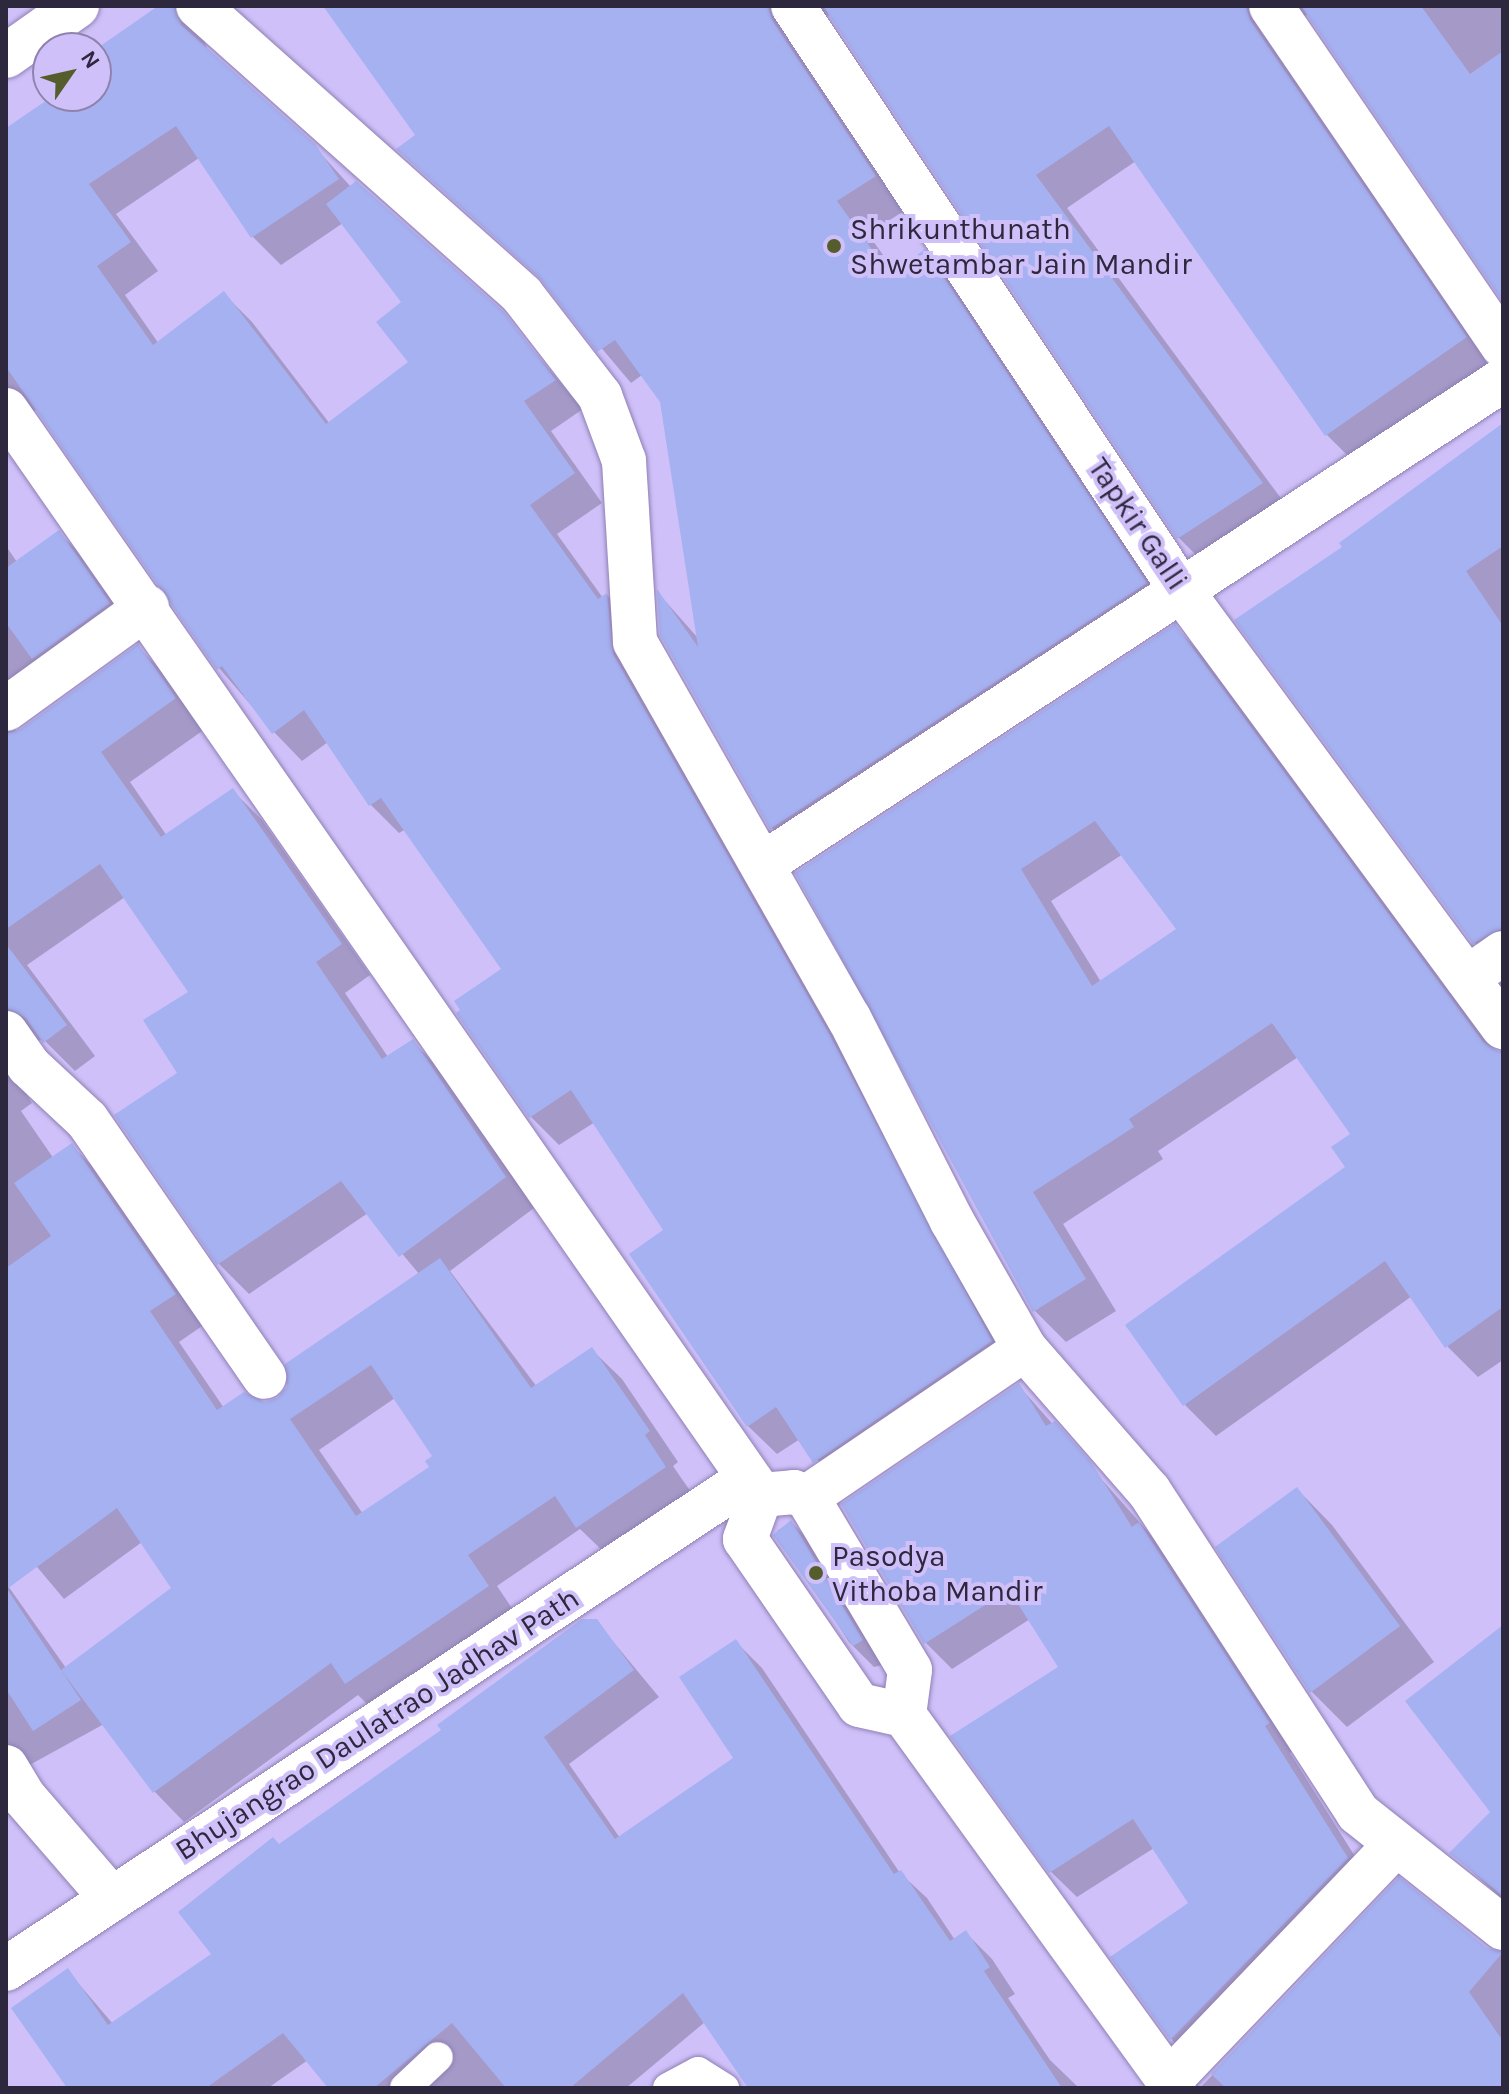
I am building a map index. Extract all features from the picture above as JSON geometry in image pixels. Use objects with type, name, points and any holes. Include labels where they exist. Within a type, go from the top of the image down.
[{"type":"main road","points":[[6,56],[77,6]]},
{"type":"main road","points":[[198,6],[522,295],[600,396],[624,461],[635,642],[763,864],[1025,1349],[1149,1491],[1358,1813],[1503,1928]]},
{"type":"main road","name":"Tapkir Galli","points":[[793,6],[1181,590],[1503,1027]]},
{"type":"main road","points":[[1271,6],[1503,346]]},
{"type":"main road","points":[[763,864],[1503,380]]},
{"type":"main road","points":[[6,410],[147,607],[754,1487],[745,1539],[859,1705],[904,1715],[1171,2084],[1395,1845]]},
{"type":"main road","points":[[6,709],[147,607]]},
{"type":"main road","points":[[1467,978],[1503,953]]},
{"type":"main road","points":[[6,1033],[29,1066],[87,1120],[264,1377]]},
{"type":"main road","points":[[807,1497],[1025,1349]]},
{"type":"main road","points":[[754,1487],[794,1492],[807,1497],[910,1670],[904,1715]]},
{"type":"main road","name":"Bhujangrao Daulatrao Jadhav Path","points":[[6,1969],[754,1487]]},
{"type":"main road","points":[[6,1767],[24,1797],[112,1899]]},
{"type":"lane","points":[[405,2088],[438,2057]]},
{"type":"lane","points":[[668,2088],[698,2072],[724,2088]]},
{"type":"building","points":[[158,6],[174,6],[181,25],[315,144],[339,179],[251,238],[176,126],[89,184],[131,242],[97,266],[153,345],[224,291],[326,424],[408,362],[376,322],[401,302],[326,204],[356,181],[504,312],[556,380],[524,401],[575,473],[530,505],[598,599],[607,593],[613,654],[827,1030],[992,1341],[813,1463],[776,1407],[747,1427],[629,1254],[663,1230],[571,1090],[529,1118],[456,1013],[460,1010],[454,1001],[501,969],[381,798],[369,806],[304,710],[272,734],[222,666],[217,670],[6,367],[6,128],[32,110],[112,112],[112,38]]},
{"type":"building","points":[[323,6],[768,6],[772,20],[876,176],[837,201],[890,275],[925,249],[1147,583],[770,829],[660,635],[657,589],[698,647],[660,402],[615,340],[597,352],[539,277],[396,149],[415,135]]},
{"type":"building","points":[[823,6],[1246,6],[1250,20],[1467,337],[1325,436],[1109,126],[1036,175],[1263,483],[1177,539]]},
{"type":"building","points":[[1301,6],[1421,6],[1470,74],[1503,51],[1503,302]]},
{"type":"building","points":[[1503,423],[1503,546],[1466,571],[1503,626],[1503,928],[1473,944],[1234,620],[1342,547],[1339,543]]},
{"type":"building","points":[[59,530],[110,603],[32,659],[6,623],[6,568]]},
{"type":"building","points":[[1175,624],[1483,1042],[1503,1054],[1503,1307],[1445,1348],[1385,1261],[1183,1406],[1125,1325],[1345,1167],[1331,1147],[1350,1134],[1272,1023],[1129,1119],[1134,1127],[1033,1192],[1086,1279],[1033,1312],[795,873]],"holes":[[[1095,821],[1176,929],[1092,986],[1021,869]]]},
{"type":"building","points":[[138,644],[176,698],[101,752],[161,837],[233,788],[342,944],[316,962],[382,1059],[413,1039],[506,1177],[399,1257],[341,1181],[217,1265],[114,1115],[177,1073],[143,1020],[188,992],[100,864],[6,929],[6,734],[21,729]]},
{"type":"building","points":[[6,944],[67,1025],[43,1043],[26,1018],[6,1008]]},
{"type":"building","points":[[72,1143],[176,1294],[150,1311],[217,1410],[244,1392],[265,1402],[277,1398],[287,1387],[285,1364],[440,1258],[531,1388],[592,1347],[650,1431],[645,1435],[666,1467],[576,1528],[555,1496],[468,1555],[489,1586],[345,1684],[331,1663],[153,1793],[61,1670],[81,1700],[33,1731],[6,1689],[6,1268],[51,1236],[14,1183]],"holes":[[[371,1365],[432,1456],[425,1461],[429,1467],[356,1516],[290,1419]],[[117,1508],[171,1588],[61,1670],[7,1589]]]},
{"type":"building","points":[[1019,1383],[1046,1426],[1055,1421],[1091,1462],[1132,1527],[1139,1522],[1270,1723],[1265,1726],[1348,1858],[1170,2040],[1110,1957],[1188,1903],[1133,1819],[1049,1873],[950,1736],[1058,1667],[1009,1590],[924,1644],[841,1504]]},
{"type":"building","points":[[1297,1487],[1400,1626],[1310,1693],[1215,1547]]},
{"type":"building","points":[[791,1520],[863,1640],[853,1646],[773,1535]]},
{"type":"building","points":[[582,1619],[597,1619],[634,1670],[544,1737],[615,1839],[733,1758],[679,1677],[736,1639],[894,1874],[901,1870],[950,1941],[966,1930],[990,1967],[984,1971],[1062,2088],[748,2088],[683,1993],[570,2088],[506,2088],[452,2023],[374,2088],[328,2088],[283,2033],[206,2088],[67,2088],[11,2008],[68,1968],[108,2025],[211,1954],[178,1912],[273,1837],[279,1844],[441,1730],[437,1725]]},
{"type":"building","points":[[1503,1625],[1503,1896],[1449,1853],[1490,1812],[1405,1701]]},
{"type":"building","points":[[1399,1877],[1487,1948],[1503,1952],[1469,1992],[1503,2041],[1503,2088],[1226,2088],[1211,2074]]},
{"type":"place","name":"Shrikunthunath Shwetambar Jain Mandir","points":[[834,246]]},
{"type":"place","name":"Pasodya Vithoba Mandir","points":[[816,1573]]}]
